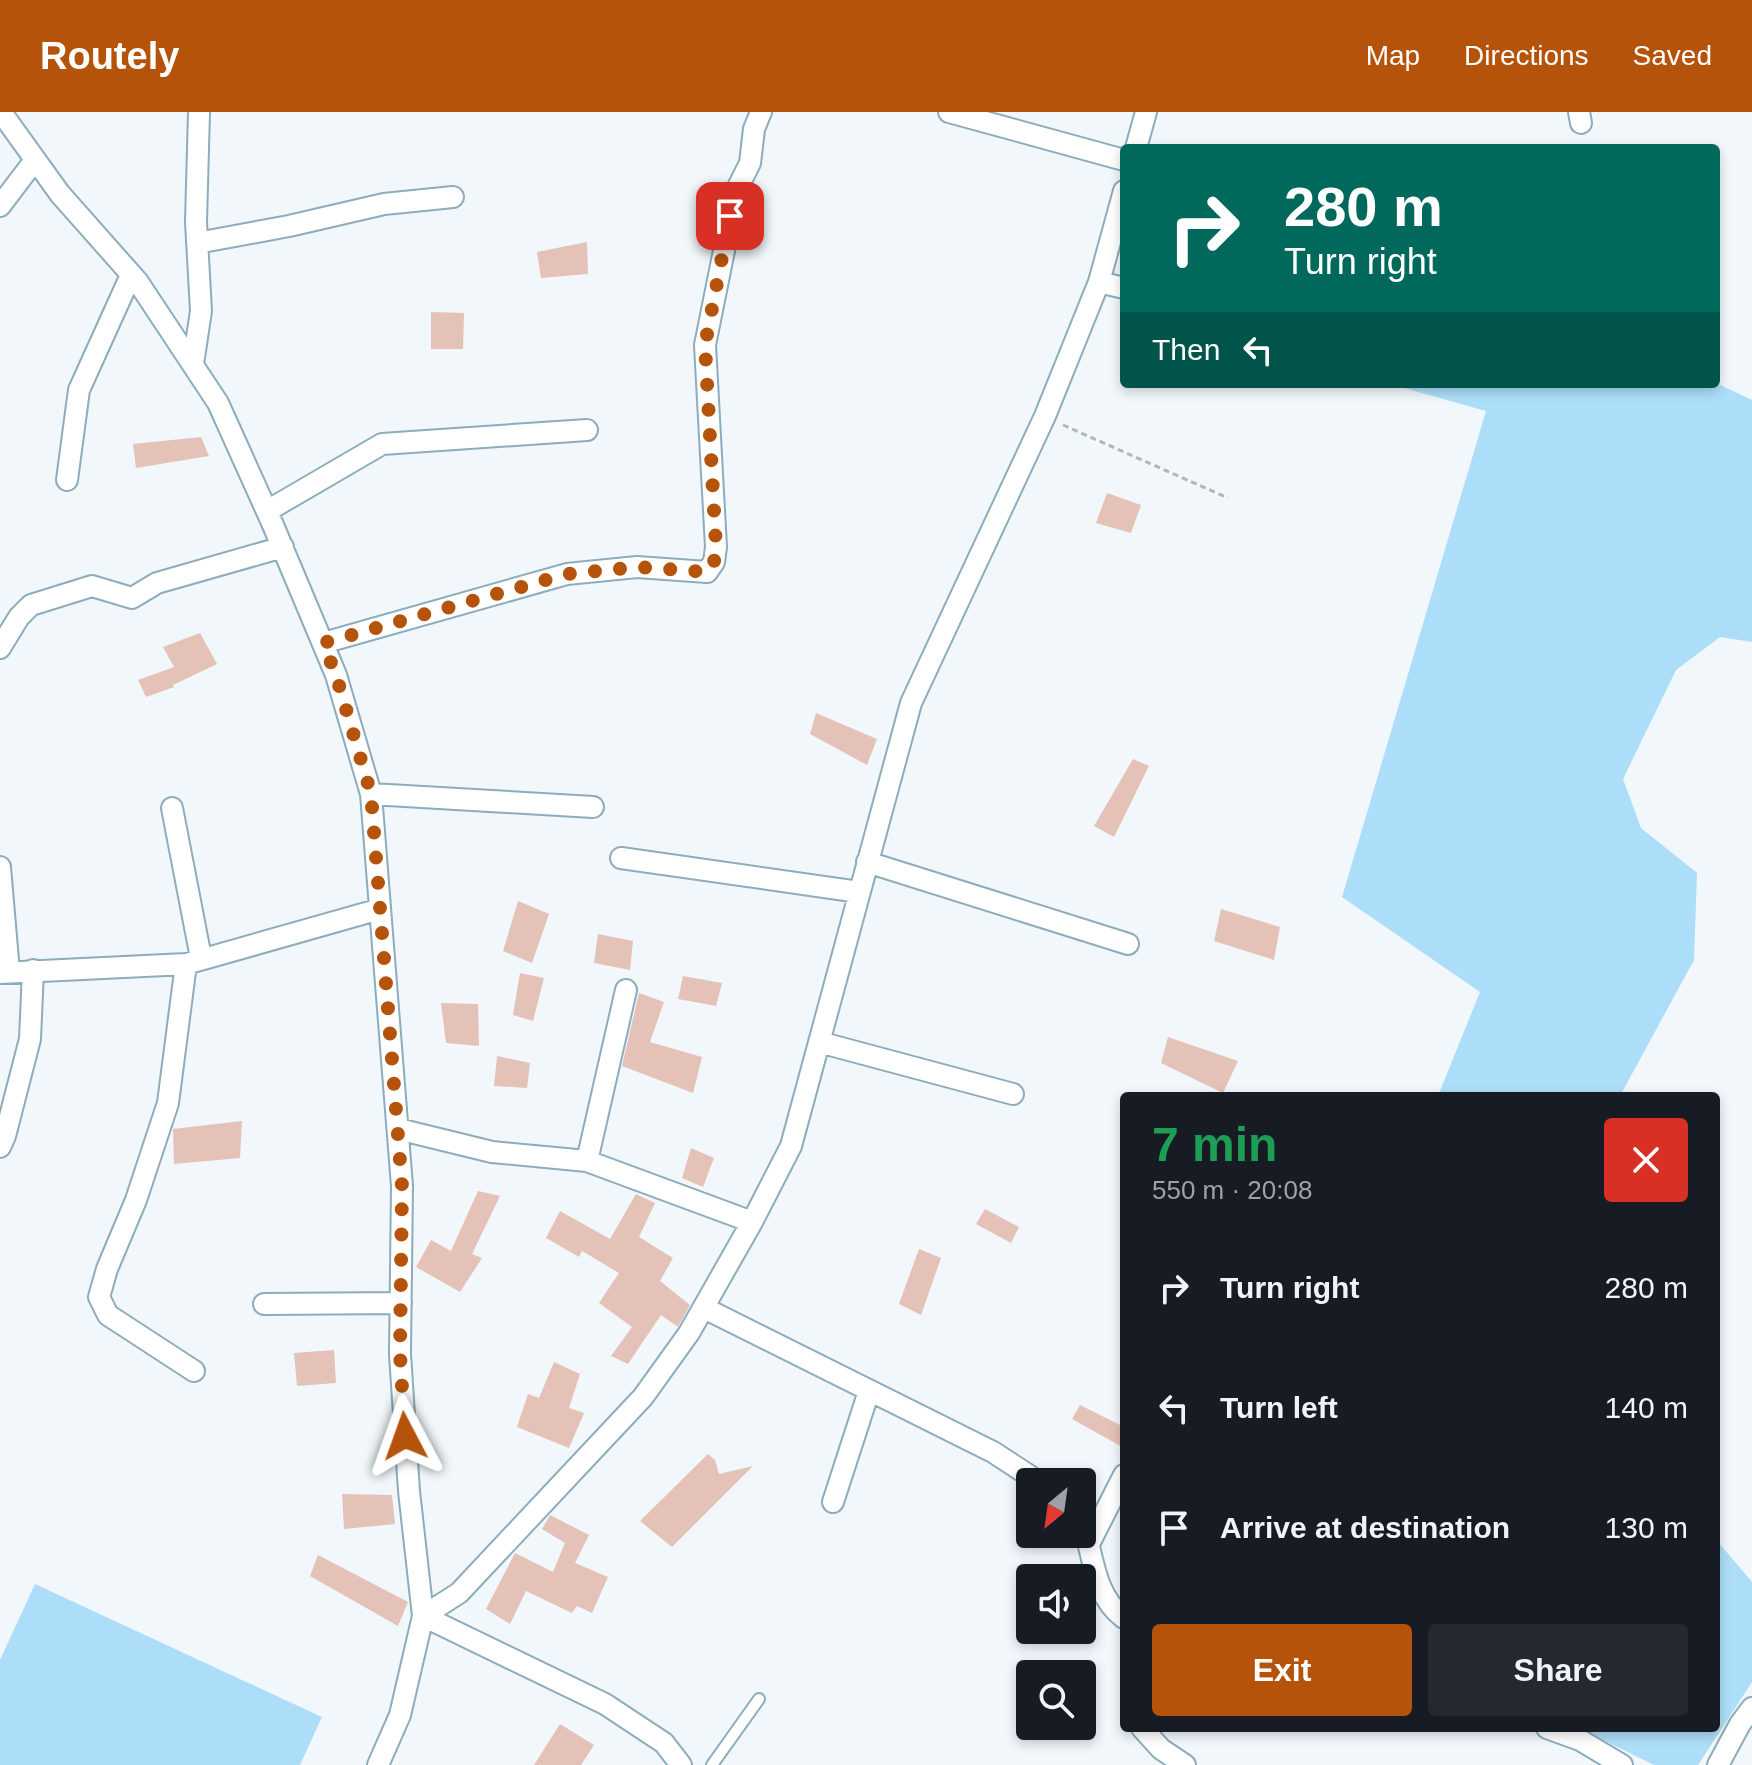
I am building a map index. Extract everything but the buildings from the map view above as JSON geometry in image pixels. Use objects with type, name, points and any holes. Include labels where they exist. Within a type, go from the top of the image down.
[{"type":"street","points":[[1,112],[60,194],[131,275],[218,403],[336,675],[371,794],[402,1186],[400,1354],[409,1491],[423,1616],[400,1715],[378,1765]]},
{"type":"street","points":[[193,364],[201,311],[197,243],[199,112]]},
{"type":"street","points":[[323,643],[567,574],[637,567],[707,572],[714,562],[716,547],[705,345],[736,191],[750,163],[754,129],[761,112]]},
{"type":"street","points":[[949,112],[1120,159]]},
{"type":"street","points":[[1137,144],[1146,112]]},
{"type":"street","points":[[0,206],[35,160]]},
{"type":"street","points":[[197,243],[384,204],[453,197]]},
{"type":"street","points":[[423,1616],[459,1593],[643,1397],[704,1308],[791,1146],[911,703],[1045,416],[1099,282],[1120,206]]},
{"type":"street","points":[[67,480],[79,390],[131,275]]},
{"type":"street","points":[[1099,282],[1120,287]]},
{"type":"street","points":[[267,511],[382,444],[587,430]]},
{"type":"street","points":[[0,648],[19,617],[31,605],[92,586],[132,598],[157,583],[283,547]]},
{"type":"street","points":[[371,794],[593,807]]},
{"type":"street","points":[[172,808],[194,961],[168,1103],[99,1297],[108,1315],[194,1371]]},
{"type":"street","points":[[621,858],[859,892]]},
{"type":"street","points":[[867,862],[1128,944]]},
{"type":"street","points":[[0,867],[4,972],[194,961],[380,909]]},
{"type":"street","points":[[0,1147],[30,1039],[33,970]]},
{"type":"street","points":[[587,1161],[626,990]]},
{"type":"street","points":[[819,1042],[1013,1094]]},
{"type":"street","points":[[398,1129],[492,1152],[587,1161],[752,1222]]},
{"type":"street","points":[[264,1304],[401,1303]]},
{"type":"street","points":[[704,1308],[993,1452],[1018,1468]]},
{"type":"street","points":[[833,1502],[869,1391]]},
{"type":"street","points":[[1096,1530],[1120,1483]]},
{"type":"street","points":[[1091,1548],[1099,1588],[1120,1615]]},
{"type":"street","points":[[423,1616],[605,1704],[664,1743],[681,1765]]},
{"type":"street","points":[[1718,1765],[1752,1708]]},
{"type":"street","points":[[1146,1732],[1161,1749],[1185,1765]]},
{"type":"street","points":[[1558,1732],[1580,1740],[1622,1765]]},
{"type":"lane","points":[[712,1765],[759,1699]]},
{"type":"path","points":[[1045,416],[1228,498]]},
{"type":"shaded area","points":[[1720,385],[1752,400],[1752,642],[1720,637],[1676,670],[1623,779],[1641,828],[1697,873],[1694,960],[1622,1092],[1440,1092],[1480,992],[1342,897],[1486,411],[1404,388],[1720,388]]},
{"type":"shaded area","points":[[1720,1544],[1752,1582],[1752,1682],[1720,1731]]},
{"type":"shaded area","points":[[35,1584],[322,1717],[300,1765],[0,1765],[0,1660]]},
{"type":"shaded area","points":[[1587,1732],[1719,1732],[1698,1765],[1654,1765]]},
{"type":"route","points":[[405,1436],[400,1354],[402,1186],[371,794],[336,675],[323,643],[567,574],[637,567],[707,572],[714,562],[716,547],[705,345],[730,216]]}]
